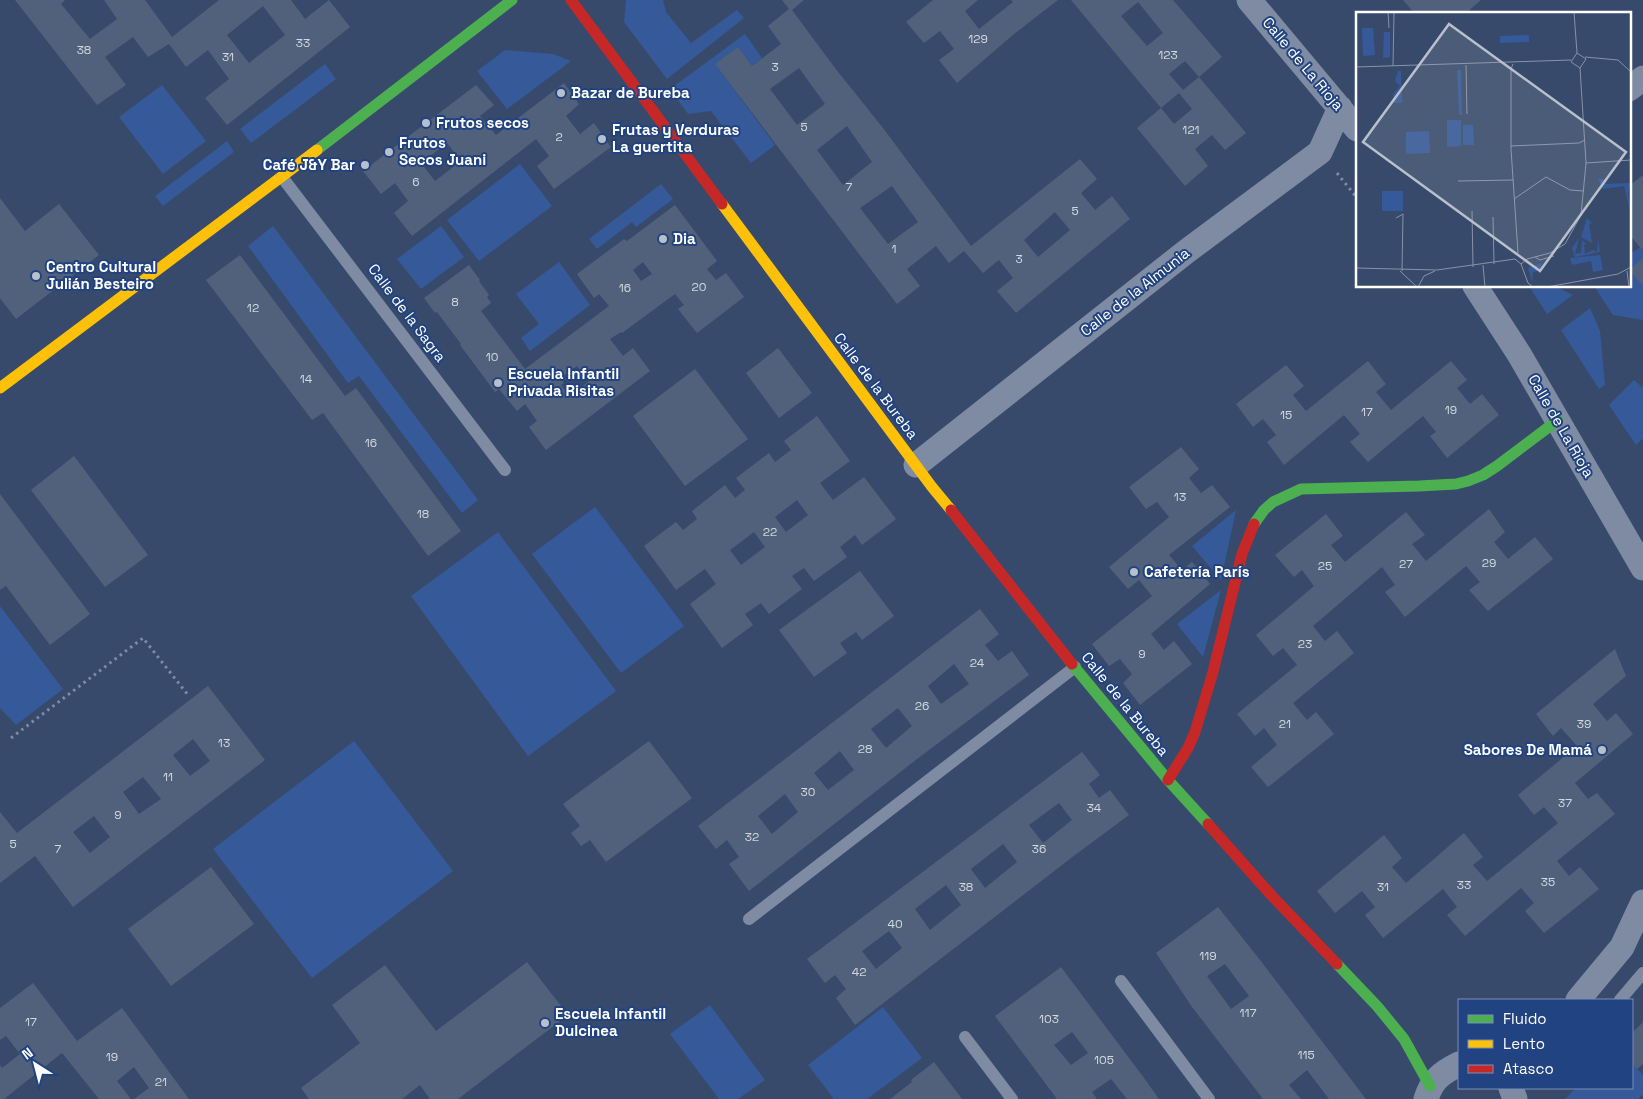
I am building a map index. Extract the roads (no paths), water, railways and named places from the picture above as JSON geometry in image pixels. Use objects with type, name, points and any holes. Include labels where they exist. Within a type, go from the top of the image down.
[{"type":"street","points":[[0,388],[282,177],[512,0]]},
{"type":"street","name":"Calle de la Bureba","points":[[571,0],[916,465],[1074,667],[1168,780],[1272,896],[1377,1006],[1404,1039],[1428,1092]]},
{"type":"street","name":"Calle de La Rioja","points":[[1249,0],[1356,127]]},
{"type":"street","points":[[1630,88],[1643,78]]},
{"type":"street","name":"Calle de la Almunia","points":[[916,465],[1187,251],[1320,152],[1340,108]]},
{"type":"street","name":"Calle de La Rioja","points":[[1477,288],[1519,354],[1643,568]]},
{"type":"street","name":"Calle de la Bureba","points":[[1168,780],[1192,739],[1200,716],[1219,652],[1244,547],[1260,514],[1270,504],[1283,496],[1301,489],[1428,486],[1468,481],[1483,475],[1558,420]]},
{"type":"street","points":[[1579,999],[1622,947],[1643,902]]},
{"type":"street","points":[[1428,1092],[1445,1071],[1458,1064]]},
{"type":"lane","name":"Calle de la Sagra","points":[[282,177],[505,470]]},
{"type":"lane","points":[[749,919],[1074,667]]},
{"type":"lane","points":[[1621,999],[1643,973]]},
{"type":"lane","points":[[1121,981],[1209,1099]]},
{"type":"lane","points":[[966,1037],[1012,1099]]},
{"type":"place","name":"Bazar de Bureba","points":[[561,93]]},
{"type":"place","name":"Frutos secos","points":[[426,123]]},
{"type":"place","name":"Frutas y Verduras La guertita","points":[[602,139]]},
{"type":"place","name":"Frutos Secos Juani","points":[[389,152]]},
{"type":"place","name":"Café J&Y Bar","points":[[365,165]]},
{"type":"place","name":"Dia","points":[[663,239]]},
{"type":"place","name":"Centro Cultural Julián Besteiro","points":[[36,276]]},
{"type":"place","name":"Escuela Infantil Privada Risitas","points":[[498,383]]},
{"type":"place","name":"Cafetería París","points":[[1134,572]]},
{"type":"place","name":"Sabores De Mamá","points":[[1602,750]]},
{"type":"place","name":"Escuela Infantil Dulcinea","points":[[545,1023]]}]
